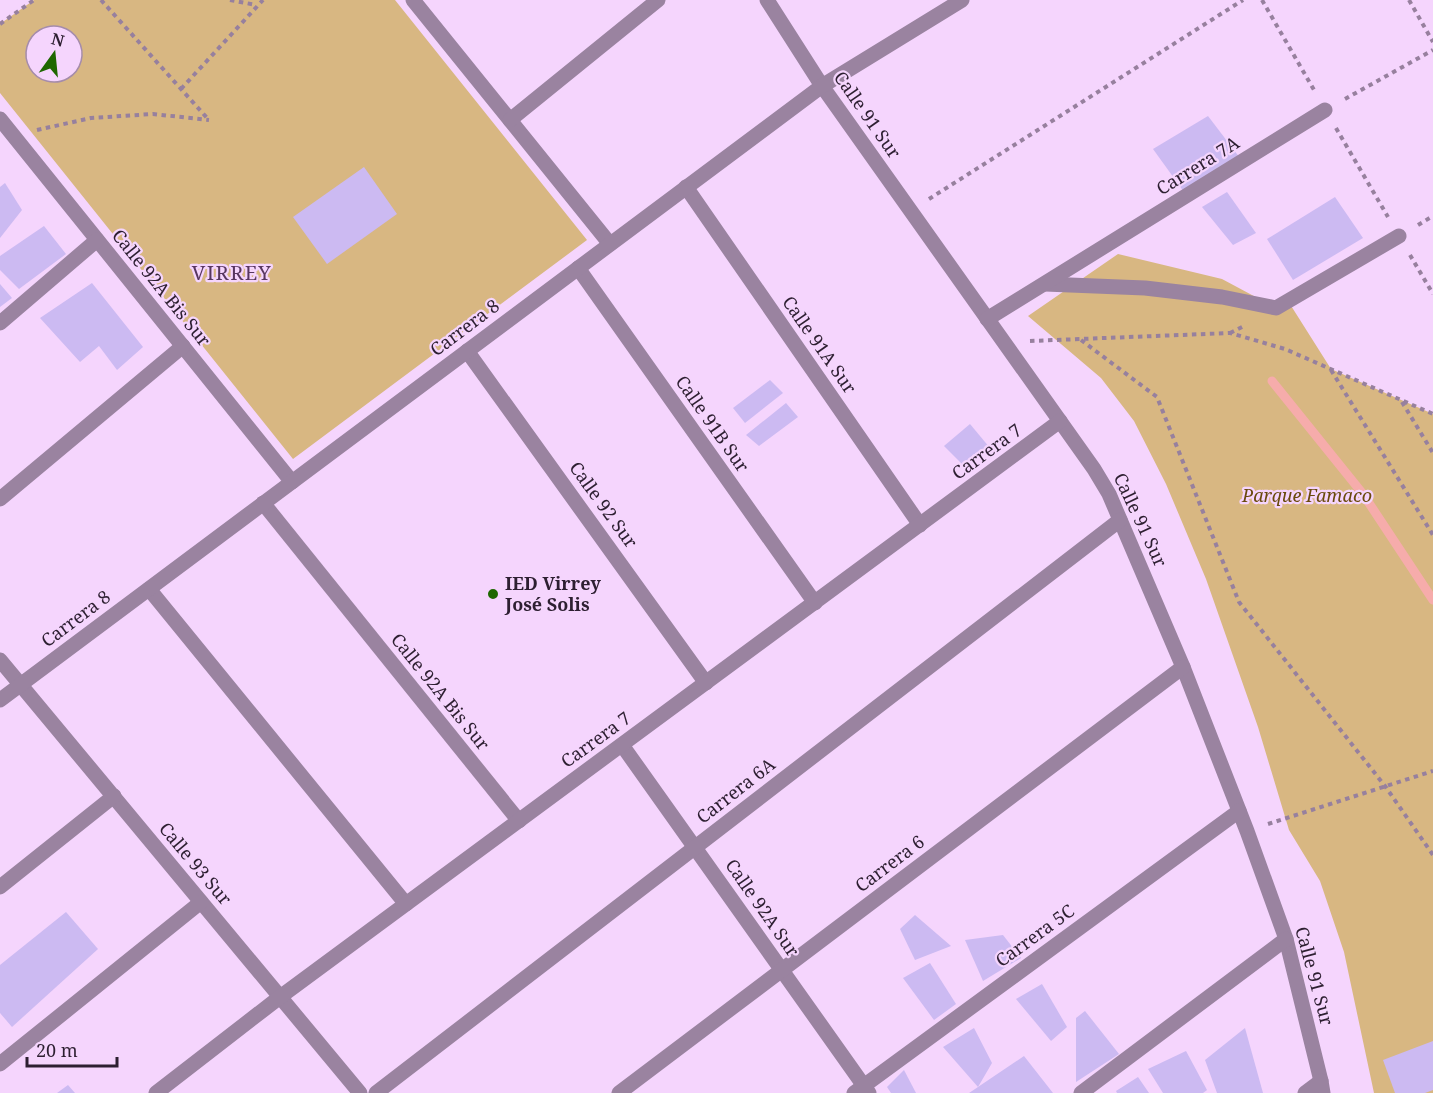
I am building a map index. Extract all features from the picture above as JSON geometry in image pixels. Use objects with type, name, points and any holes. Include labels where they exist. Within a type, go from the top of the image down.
[{"type":"street","points":[[510,120],[658,0]]},
{"type":"street","name":"Calle 91 Sur","points":[[767,0],[822,86],[1094,469],[1109,494],[1183,666],[1286,939],[1322,1087]]},
{"type":"street","name":"Carrera 8","points":[[0,700],[822,86],[962,0]]},
{"type":"street","points":[[417,1],[610,244]]},
{"type":"street","name":"Carrera 7A","points":[[987,319],[1325,110]]},
{"type":"street","name":"Calle 92A Bis Sur","points":[[0,121],[292,482]]},
{"type":"street","name":"Calle 91A Sur","points":[[686,187],[920,525]]},
{"type":"street","points":[[1045,284],[1145,288],[1222,297],[1276,308],[1399,236]]},
{"type":"street","points":[[0,323],[98,240]]},
{"type":"street","name":"Calle 91B Sur","points":[[578,268],[815,603]]},
{"type":"street","points":[[0,499],[183,346]]},
{"type":"street","name":"Calle 92 Sur","points":[[467,351],[706,683]]},
{"type":"street","name":"Carrera 7","points":[[156,1093],[280,997],[1060,422]]},
{"type":"street","name":"Calle 92A Bis Sur","points":[[264,503],[519,821]]},
{"type":"street","name":"Carrera 6A","points":[[376,1093],[1120,520]]},
{"type":"street","points":[[149,589],[406,904]]},
{"type":"street","name":"Calle 93 Sur","points":[[0,660],[360,1093]]},
{"type":"street","name":"Carrera 6","points":[[619,1093],[1183,666]]},
{"type":"street","name":"Calle 92A Sur","points":[[622,745],[782,970],[862,1091]]},
{"type":"street","points":[[0,887],[114,796]]},
{"type":"street","name":"Carrera 5C","points":[[862,1091],[1239,811]]},
{"type":"street","points":[[0,1064],[201,902]]},
{"type":"street","points":[[1081,1093],[1286,939]]},
{"type":"street","points":[[1305,1093],[1322,1087]]},
{"type":"path","points":[[0,24],[34,0]]},
{"type":"path","points":[[13,135],[91,118],[153,114],[209,120],[101,0]]},
{"type":"path","points":[[230,0],[256,5]]},
{"type":"path","points":[[182,89],[256,5],[263,0]]},
{"type":"path","points":[[910,211],[1243,0]]},
{"type":"path","points":[[1262,0],[1433,294]]},
{"type":"path","points":[[1408,0],[1433,42]]},
{"type":"path","points":[[1325,110],[1433,50]]},
{"type":"path","points":[[1003,342],[1230,333],[1285,349],[1433,414]]},
{"type":"path","points":[[1081,340],[1157,397],[1239,602],[1385,786],[1433,855]]},
{"type":"path","points":[[1331,369],[1433,535]]},
{"type":"path","points":[[1401,401],[1433,453]]},
{"type":"path","points":[[1247,831],[1433,771]]},
{"type":"green space","points":[[34,0],[395,0],[587,240],[293,459],[0,93],[0,24]]},
{"type":"green space","name":"Parque Famaco","points":[[1118,254],[1222,279],[1276,308],[1288,301],[1331,369],[1433,414],[1433,1093],[1374,1093],[1344,952],[1320,881],[1289,830],[1258,727],[1206,579],[1166,484],[1134,421],[1101,378],[1028,316]]},
{"type":"building","points":[[1208,116],[1240,158],[1184,192],[1153,149]]},
{"type":"building","points":[[364,167],[397,214],[327,264],[293,217]]},
{"type":"building","points":[[5,183],[22,210],[0,238],[0,187]]},
{"type":"building","points":[[1227,192],[1256,233],[1233,245],[1202,207]]},
{"type":"building","points":[[1335,197],[1363,238],[1293,280],[1267,239]]},
{"type":"building","points":[[44,226],[66,254],[19,289],[0,270],[0,256]]},
{"type":"building","points":[[92,283],[143,347],[117,370],[99,346],[80,362],[40,318]]},
{"type":"building","points":[[0,284],[12,298],[0,307]]},
{"type":"building","points":[[770,380],[783,393],[745,423],[733,408]]},
{"type":"building","points":[[786,403],[798,417],[759,446],[746,435]]},
{"type":"building","points":[[970,424],[990,448],[962,464],[944,446]]},
{"type":"building","points":[[66,912],[98,949],[12,1027],[0,1013],[0,965]]},
{"type":"building","points":[[915,915],[951,946],[915,960],[900,929]]},
{"type":"building","points":[[1003,935],[1021,958],[983,981],[965,940]]},
{"type":"building","points":[[930,963],[956,1004],[934,1020],[903,978]]},
{"type":"building","points":[[1042,984],[1067,1027],[1051,1041],[1016,999]]},
{"type":"building","points":[[1085,1011],[1119,1054],[1076,1082],[1076,1018]]},
{"type":"building","points":[[974,1028],[992,1063],[978,1087],[943,1047]]},
{"type":"building","points":[[1245,1028],[1263,1093],[1217,1093],[1205,1060]]},
{"type":"building","points":[[1433,1041],[1433,1090],[1425,1093],[1395,1093],[1383,1060]]},
{"type":"building","points":[[1186,1051],[1207,1090],[1203,1093],[1163,1093],[1148,1069]]},
{"type":"building","points":[[1024,1056],[1053,1093],[969,1093]]},
{"type":"building","points":[[904,1070],[916,1093],[891,1093],[887,1087]]},
{"type":"building","points":[[1138,1077],[1149,1093],[1117,1093],[1116,1091]]},
{"type":"building","points":[[68,1085],[75,1093],[57,1093]]},
{"type":"waterway","points":[[1272,381],[1363,494],[1433,600]]},
{"type":"place","name":"IED Virrey José Solis","points":[[493,594]]},
{"type":"district","name":"VIRREY","points":[[232,273]]}]
